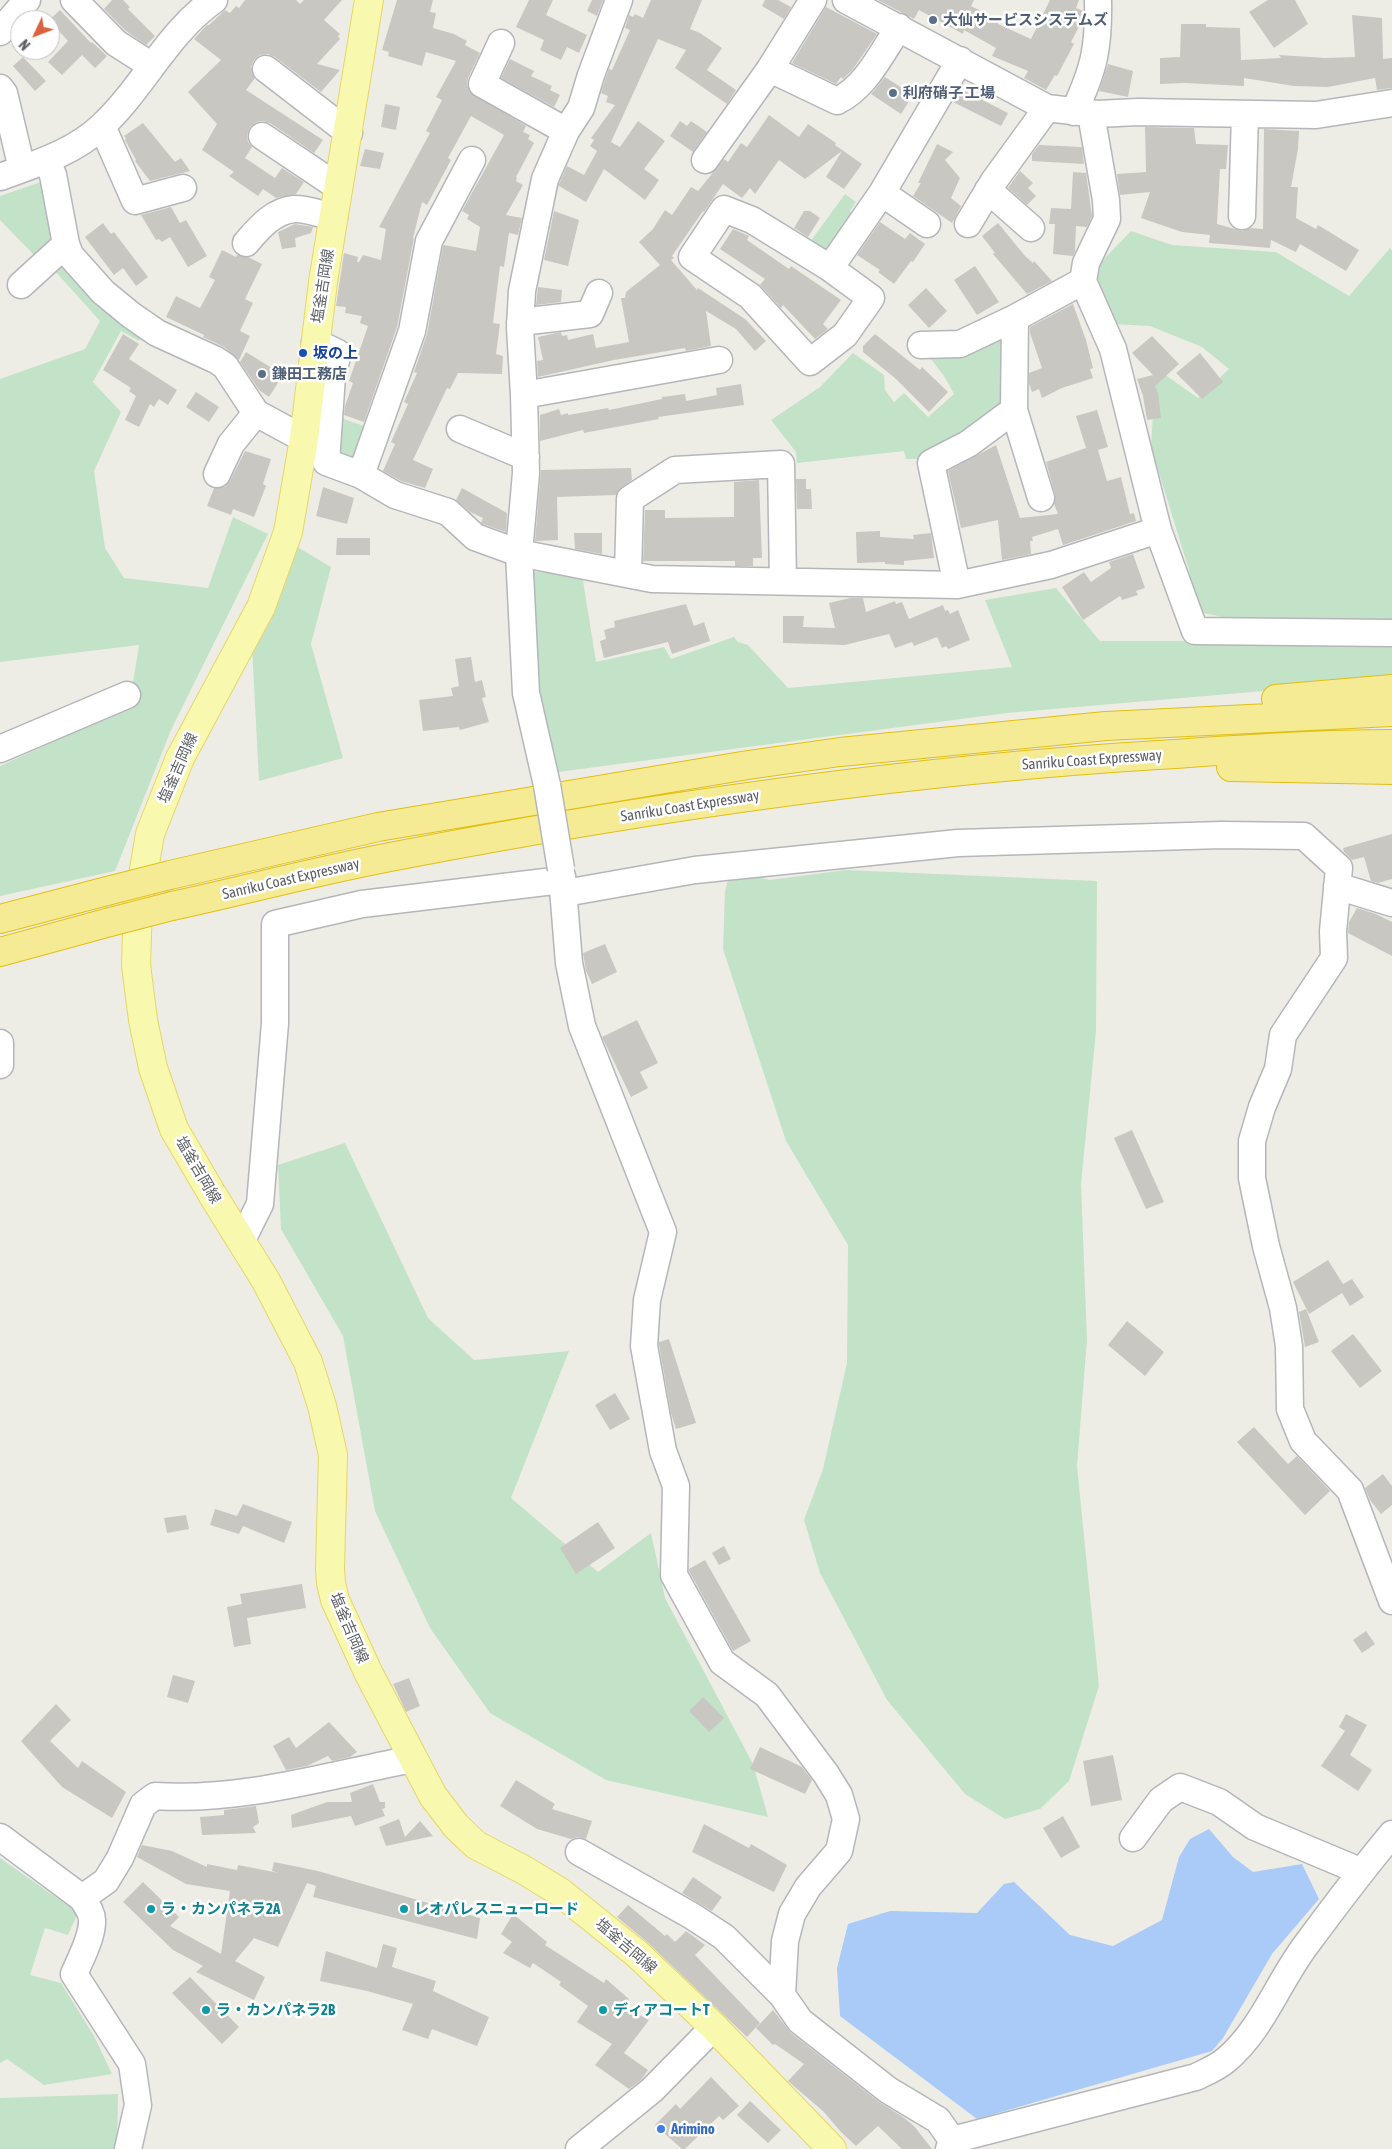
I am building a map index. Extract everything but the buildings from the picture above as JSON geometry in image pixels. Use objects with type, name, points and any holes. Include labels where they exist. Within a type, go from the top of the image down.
[{"type":"highway","points":[[947,742],[1256,701],[1392,689]]},
{"type":"highway","name":"Sanriku Coast Expressway","points":[[0,919],[170,875],[378,827],[748,765],[840,752],[1106,726],[1392,712]]},
{"type":"highway","name":"Sanriku Coast Expressway","points":[[0,952],[172,906],[387,858],[571,825],[750,796],[964,770],[1242,750],[1392,744]]},
{"type":"highway","points":[[964,770],[1231,767],[1392,770]]},
{"type":"main road","name":"塩釜吉岡線","points":[[369,0],[349,133],[338,187],[315,342],[304,439],[288,532],[261,607],[180,758],[150,834],[138,904],[136,965],[143,1020],[153,1068],[174,1129],[266,1281],[308,1362],[322,1406],[333,1455],[330,1584],[344,1620],[433,1796],[462,1832],[476,1845],[545,1883],[591,1916],[636,1953],[714,2027],[832,2149]]},
{"type":"street","points":[[4,17],[27,0]]},
{"type":"street","points":[[74,0],[116,44],[152,66]]},
{"type":"street","points":[[0,88],[4,93],[11,173],[48,160],[86,140],[122,104],[165,48],[214,0]]},
{"type":"street","points":[[619,0],[591,75],[581,108],[566,132],[545,179],[522,290],[520,322],[526,456],[519,553],[526,693],[547,785],[562,881],[569,963],[582,1026],[663,1232],[647,1300],[644,1346],[663,1451],[676,1486],[674,1575],[722,1662],[767,1695],[826,1774],[839,1795],[846,1820],[839,1851],[808,1887],[792,1914],[785,1941],[782,1995]]},
{"type":"street","points":[[705,160],[770,69],[814,0]]},
{"type":"street","points":[[1098,0],[1098,45],[1082,113],[1106,200],[1107,219],[1086,263],[1083,281],[1113,349],[1158,530],[1195,631],[1392,632]]},
{"type":"street","points":[[849,1],[1047,108],[1082,113],[1316,115],[1392,103]]},
{"type":"street","points":[[770,69],[837,101],[850,95],[861,85],[899,27]]},
{"type":"street","points":[[501,44],[482,84],[566,132]]},
{"type":"street","points":[[830,268],[882,194],[960,60]]},
{"type":"street","points":[[266,69],[349,133]]},
{"type":"street","points":[[968,224],[988,190],[1047,108]]},
{"type":"street","points":[[1242,216],[1245,114]]},
{"type":"street","points":[[102,126],[130,211],[183,188]]},
{"type":"street","points":[[262,136],[338,187]]},
{"type":"street","points":[[48,160],[70,255],[104,292],[131,316],[157,334],[216,360],[225,366],[256,413],[304,439]]},
{"type":"street","points":[[361,475],[412,331],[429,241],[472,160]]},
{"type":"street","points":[[988,190],[1031,228]]},
{"type":"street","points":[[882,194],[927,224]]},
{"type":"street","points":[[246,243],[261,224],[277,215],[295,209],[334,217]]},
{"type":"street","points":[[724,209],[752,220],[830,268],[871,298],[845,335],[810,362],[750,296],[692,257],[724,209]]},
{"type":"street","points":[[21,285],[66,244]]},
{"type":"street","points":[[920,345],[960,344],[1015,318],[1083,281]]},
{"type":"street","points":[[520,322],[590,314],[599,293]]},
{"type":"street","points":[[1015,318],[1014,410],[1041,498]]},
{"type":"street","points":[[315,342],[338,352],[332,376],[326,462],[361,475],[395,495],[448,512],[475,537],[519,553],[652,579],[957,585],[1052,565],[1158,530]]},
{"type":"street","points":[[524,395],[720,360]]},
{"type":"street","points":[[957,585],[931,463],[968,444],[1014,410]]},
{"type":"street","points":[[217,474],[231,444],[256,413]]},
{"type":"street","points":[[460,429],[526,456]]},
{"type":"street","points":[[628,574],[630,499],[675,470],[781,464],[783,581]]},
{"type":"street","points":[[0,749],[128,695]]},
{"type":"street","points":[[242,1240],[260,1204],[276,1022],[275,924],[362,904],[562,881],[695,870],[958,843],[1221,836],[1304,836],[1339,868],[1333,931],[1334,958],[1283,1036],[1278,1069],[1262,1107],[1252,1141],[1252,1178],[1266,1246],[1284,1308],[1289,1346],[1290,1409],[1303,1441],[1350,1490],[1392,1601]]},
{"type":"street","points":[[1337,886],[1392,903]]},
{"type":"street","points":[[0,1043],[0,1066]]},
{"type":"street","points":[[82,1898],[106,1881],[120,1858],[143,1806],[156,1796],[187,1798],[260,1790],[414,1759]]},
{"type":"street","points":[[1133,1838],[1161,1800],[1180,1787],[1219,1802],[1255,1827],[1360,1872]]},
{"type":"street","points":[[579,1852],[692,1916],[724,1937],[782,1995],[800,2021],[888,2090],[938,2120],[951,2145],[1196,2077],[1225,2062],[1248,2038],[1305,1946],[1360,1872],[1392,1833]]},
{"type":"street","points":[[0,1837],[82,1898],[92,1921],[86,1945],[74,1974],[132,2064],[138,2106],[128,2149]]},
{"type":"street","points":[[579,2149],[652,2090],[714,2027]]},
{"type":"green space","points":[[41,182],[58,243],[37,258],[0,220],[0,196]]},
{"type":"green space","points":[[845,194],[856,202],[850,211],[855,215],[830,250],[817,252],[807,246]]},
{"type":"green space","points":[[1131,231],[1172,245],[1276,252],[1349,296],[1390,248],[1392,251],[1392,619],[1263,625],[1193,611],[1189,570],[1151,447],[1155,378],[1164,374],[1198,398],[1229,369],[1202,347],[1150,326],[1112,324],[1090,280],[1103,260]]},
{"type":"green space","points":[[65,258],[144,334],[139,341],[121,331],[93,382],[121,412],[94,471],[105,548],[124,578],[208,588],[233,517],[268,534],[171,730],[115,871],[0,896],[0,766],[129,707],[139,645],[0,662],[0,379],[85,349],[100,321],[54,270]]},
{"type":"green space","points":[[1006,331],[1008,405],[926,459],[906,459],[904,451],[797,463],[796,452],[771,420],[820,387],[853,353],[884,375],[885,390],[894,402],[904,393],[928,417],[954,394],[944,376],[931,359],[931,351]]},
{"type":"green space","points":[[338,417],[370,428],[351,463],[340,461]]},
{"type":"green space","points":[[294,545],[331,567],[311,644],[343,758],[259,781],[252,647]]},
{"type":"green space","points":[[532,572],[582,574],[596,662],[664,647],[671,659],[734,637],[738,642],[748,645],[788,688],[1012,667],[985,600],[1056,588],[1100,641],[1392,644],[1392,680],[1007,713],[558,772],[532,698]]},
{"type":"green space","points":[[731,868],[769,880],[846,870],[1097,881],[1096,1031],[1081,1184],[1087,1340],[1077,1466],[1099,1686],[1069,1781],[1040,1809],[1005,1819],[965,1794],[887,1700],[820,1573],[804,1520],[823,1469],[847,1363],[848,1245],[786,1141],[723,949],[725,891]]},
{"type":"green space","points":[[345,1143],[428,1318],[474,1360],[569,1351],[511,1498],[598,1572],[651,1533],[665,1598],[753,1764],[768,1817],[606,1780],[490,1713],[430,1628],[375,1511],[343,1336],[281,1229],[278,1165]]},
{"type":"green space","points":[[0,1858],[70,1907],[77,1915],[68,1935],[45,1928],[30,1975],[61,1983],[94,2036],[112,2074],[44,2085],[7,2059],[0,2063]]},
{"type":"green space","points":[[118,2094],[117,2149],[0,2149],[0,2098]]},
{"type":"water","points":[[1209,1829],[1233,1857],[1253,1872],[1302,1864],[1319,1899],[1272,1954],[1223,2038],[1212,2051],[977,2119],[840,2016],[837,1968],[848,1924],[890,1911],[977,1913],[1004,1884],[1014,1882],[1070,1935],[1113,1946],[1162,1920],[1179,1857],[1190,1839]]},
{"type":"place","name":"大仙サービスシステムズ","points":[[933,20]]},
{"type":"place","name":"利府硝子 工場","points":[[893,93]]},
{"type":"place","name":"坂の上","points":[[303,353]]},
{"type":"place","name":"鎌田工務店","points":[[262,374]]},
{"type":"place","name":"ラ・カンパネラ2A","points":[[151,1909]]},
{"type":"place","name":"レオパレスニューロード","points":[[404,1909]]},
{"type":"place","name":"ラ・カンパネラ2B","points":[[206,2010]]},
{"type":"place","name":"ディアコートT","points":[[603,2010]]},
{"type":"place","name":"Arimino","points":[[661,2129]]}]
